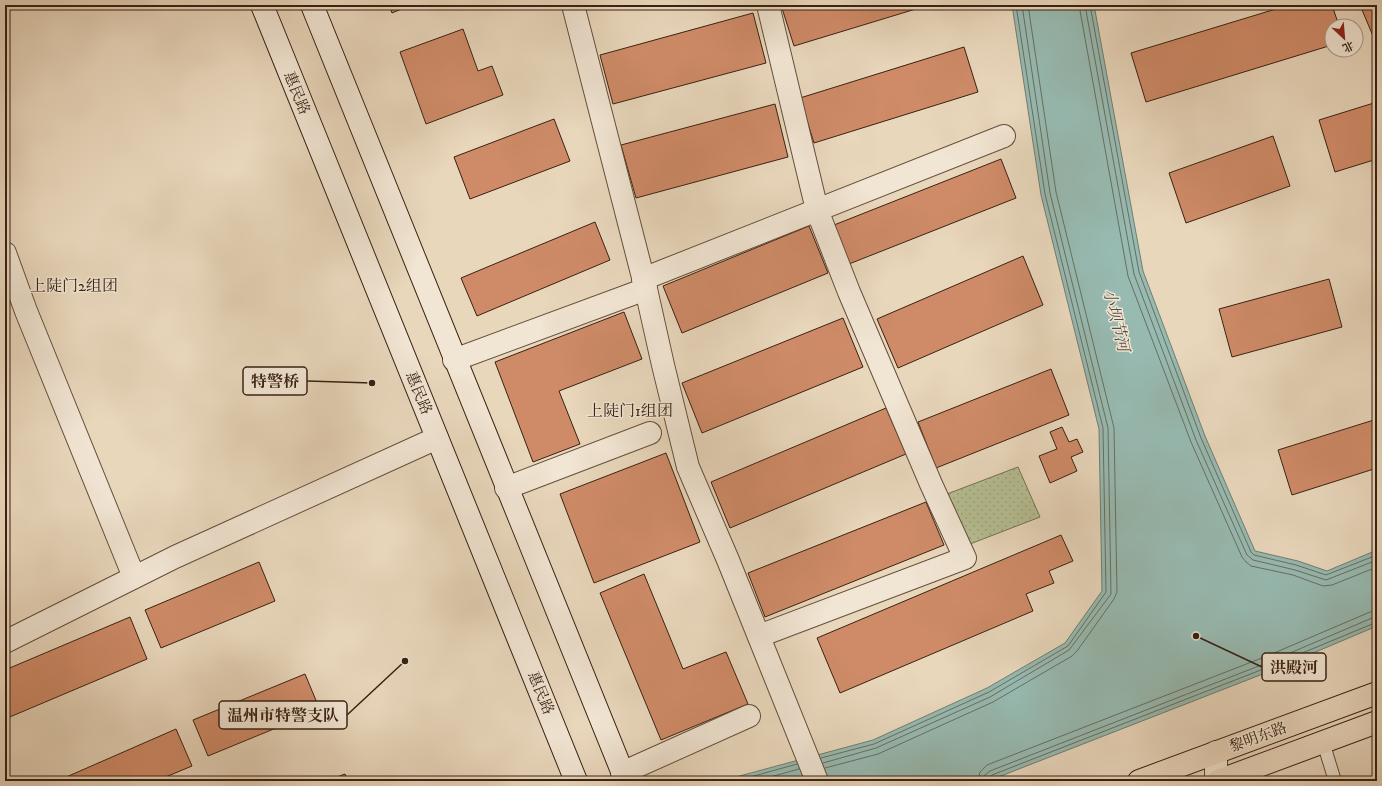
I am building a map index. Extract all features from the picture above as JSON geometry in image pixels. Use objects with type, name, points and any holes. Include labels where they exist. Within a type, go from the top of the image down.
[{"type":"highway","name":"黎明东路","points":[[1139,781],[1377,693]]},
{"type":"highway","name":"黎明东路","points":[[1217,781],[1377,722]]},
{"type":"street","name":"惠民路","points":[[262,5],[576,781]]},
{"type":"street","points":[[312,5],[454,360],[624,777],[749,716]]},
{"type":"street","points":[[573,5],[645,284],[688,467],[759,636],[817,781]]},
{"type":"street","points":[[759,636],[964,558],[849,292],[816,210],[768,5]]},
{"type":"street","points":[[454,360],[645,284],[816,210],[1004,136]]},
{"type":"street","points":[[5,253],[29,318],[134,577]]},
{"type":"street","points":[[506,488],[650,433]]},
{"type":"street","points":[[5,642],[175,557],[437,438]]},
{"type":"street","points":[[1216,752],[1217,781]]},
{"type":"lane","points":[[1323,742],[1335,781]]},
{"type":"green space","points":[[1018,467],[1040,517],[970,544],[947,494]]},
{"type":"water","name":"小坝节河","points":[[1012,5],[1094,5],[1143,271],[1205,436],[1255,551],[1298,561],[1327,571],[1377,550],[1377,626],[1273,670],[988,781],[721,781],[873,740],[987,688],[1065,643],[1102,591],[1099,429],[1041,195]]},
{"type":"building","points":[[389,5],[411,5],[392,13]]},
{"type":"building","points":[[781,5],[929,5],[794,46]]},
{"type":"building","points":[[1289,5],[1332,5],[1336,18],[1324,18],[1324,47],[1146,102],[1131,53]]},
{"type":"building","points":[[1360,5],[1377,5],[1377,35],[1373,36]]},
{"type":"building","points":[[753,13],[766,63],[613,104],[600,55]]},
{"type":"building","points":[[463,29],[478,71],[492,66],[503,95],[426,124],[400,52]]},
{"type":"building","points":[[964,47],[978,92],[814,143],[800,98]]},
{"type":"building","points":[[1377,102],[1377,159],[1335,172],[1319,120]]},
{"type":"building","points":[[775,104],[788,157],[636,198],[621,145]]},
{"type":"building","points":[[554,119],[570,161],[470,199],[454,157]]},
{"type":"building","points":[[1273,136],[1290,186],[1186,223],[1169,173]]},
{"type":"building","points":[[1001,159],[1016,198],[849,264],[834,225]]},
{"type":"building","points":[[595,222],[610,260],[477,316],[461,278]]},
{"type":"building","points":[[809,226],[828,273],[682,333],[663,286]]},
{"type":"building","points":[[1023,256],[1043,305],[898,368],[877,319]]},
{"type":"building","points":[[1329,279],[1342,327],[1232,357],[1219,309]]},
{"type":"building","points":[[624,312],[642,359],[559,391],[580,444],[533,462],[495,362]]},
{"type":"building","points":[[843,318],[863,367],[702,433],[682,383]]},
{"type":"building","points":[[1051,369],[1069,415],[936,468],[918,422]]},
{"type":"building","points":[[886,408],[906,454],[730,528],[711,482]]},
{"type":"building","points":[[1377,419],[1377,468],[1292,495],[1278,450]]},
{"type":"building","points":[[1062,427],[1069,442],[1077,439],[1083,452],[1071,457],[1077,471],[1050,483],[1039,456],[1057,449],[1050,432]]},
{"type":"building","points":[[666,453],[700,542],[594,583],[560,494]]},
{"type":"building","points":[[926,502],[944,545],[765,617],[748,573]]},
{"type":"building","points":[[1061,535],[1073,561],[1049,571],[1054,583],[1026,594],[1033,611],[840,693],[817,638]]},
{"type":"building","points":[[259,562],[275,601],[161,648],[145,610]]},
{"type":"building","points":[[644,574],[683,669],[726,652],[748,704],[661,740],[600,593]]},
{"type":"building","points":[[130,617],[147,659],[5,719],[5,670]]},
{"type":"building","points":[[305,674],[320,710],[208,756],[193,720]]},
{"type":"building","points":[[176,729],[192,766],[156,781],[65,781],[64,778]]},
{"type":"building","points":[[345,774],[348,781],[326,781]]},
{"type":"place","name":"特警桥","points":[[372,383]]},
{"type":"place","name":"洪殿河","points":[[1196,636]]},
{"type":"place","name":"温州市特警支队","points":[[405,661]]},
{"type":"district","name":"上陡门2组团","points":[[74,285]]},
{"type":"district","name":"上陡门1组团","points":[[630,410]]}]
